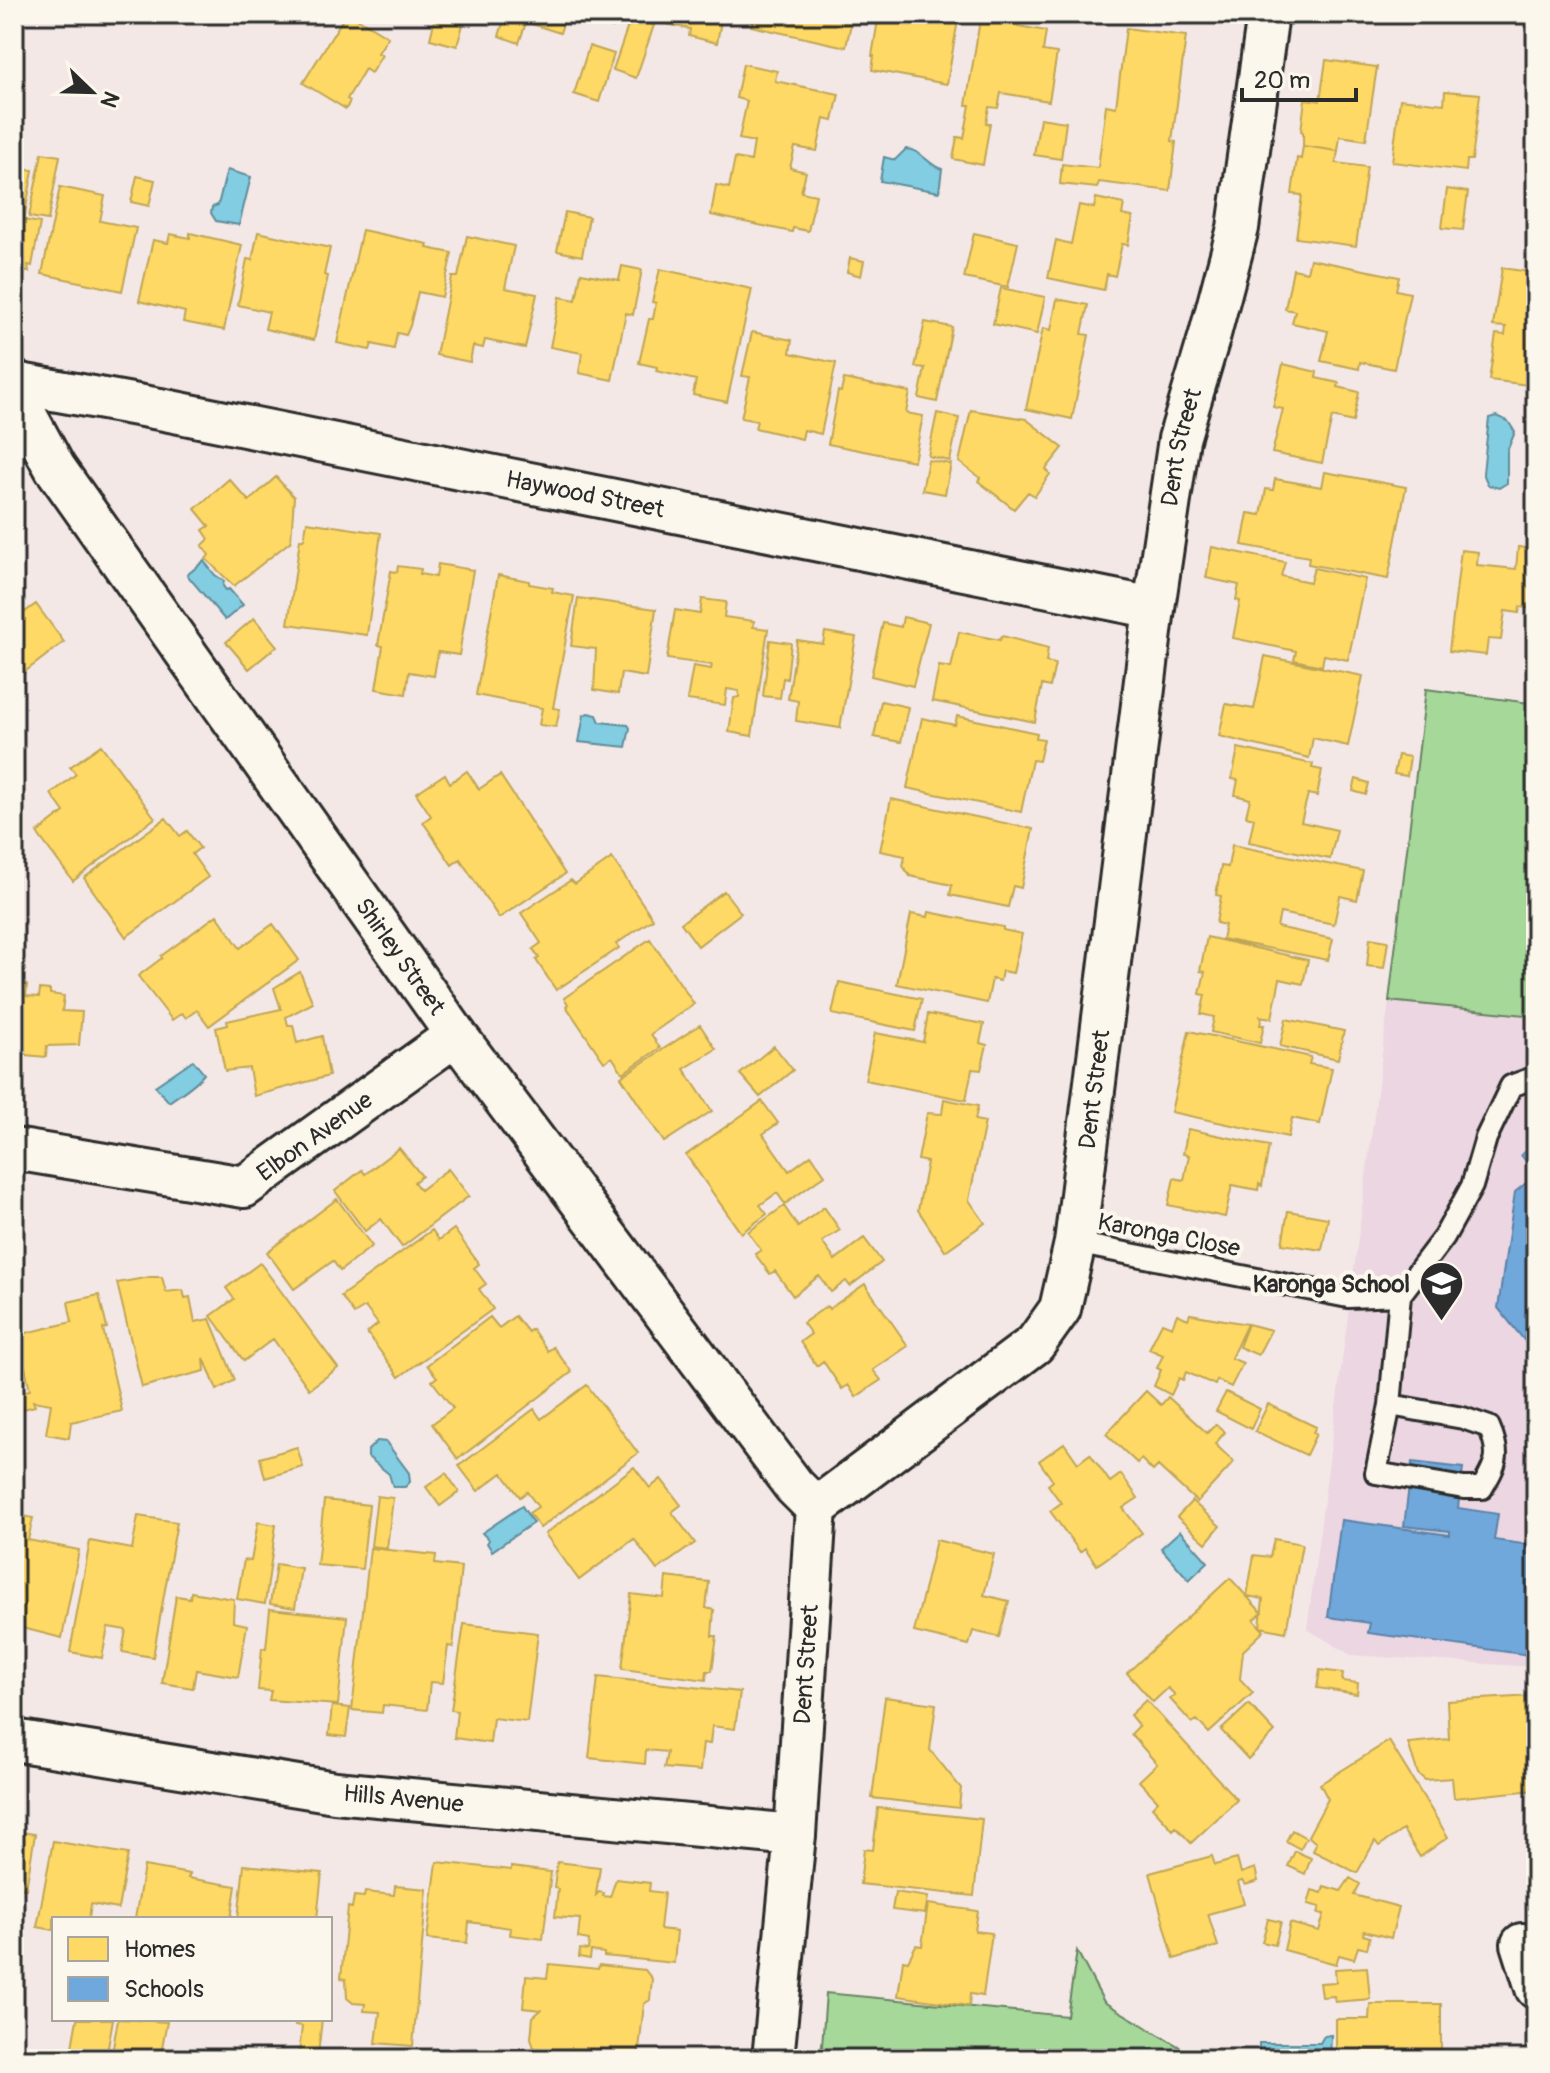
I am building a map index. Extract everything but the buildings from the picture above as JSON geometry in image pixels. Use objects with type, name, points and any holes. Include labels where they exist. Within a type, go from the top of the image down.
[{"type":"street","name":"Dent Street","points":[[773,2059],[795,1835],[816,1508],[1035,1344],[1060,1309],[1075,1243],[1154,608],[1179,439],[1238,228],[1268,14]]},
{"type":"street","name":"Haywood Street","points":[[17,384],[196,416],[1154,608]]},
{"type":"street","name":"Shirley Street","points":[[17,384],[25,413],[55,468],[456,1035],[794,1486],[816,1508]]},
{"type":"street","name":"Elbon Avenue","points":[[14,1149],[244,1187],[456,1035]]},
{"type":"street","name":"Hills Avenue","points":[[14,1740],[335,1792],[795,1835]]},
{"type":"street","points":[[1522,1944],[1536,1988]]},
{"type":"lane","points":[[1390,1405],[1463,1418],[1489,1427],[1497,1446],[1495,1466],[1482,1488],[1464,1488],[1376,1473],[1390,1405],[1400,1295],[1444,1237],[1472,1186],[1486,1138],[1511,1086],[1536,1079]]},
{"type":"lane","name":"Karonga Close","points":[[1075,1243],[1348,1297],[1400,1295]]},
{"type":"shaded area","name":"Karonga School","points":[[1389,1001],[1536,1016],[1536,1667],[1351,1655],[1307,1629]]},
{"type":"green space","points":[[1426,689],[1536,704],[1536,1016],[1389,1001]]},
{"type":"green space","points":[[1077,1951],[1104,2002],[1200,2059],[821,2059],[826,1993],[1067,2016]]},
{"type":"water","points":[[906,149],[942,169],[939,192],[880,181],[884,157],[895,160]]},
{"type":"water","points":[[227,170],[251,177],[239,225],[216,221],[211,213],[212,207],[218,205]]},
{"type":"water","points":[[1496,416],[1508,421],[1515,432],[1507,451],[1507,483],[1499,488],[1488,485],[1483,473],[1489,418]]},
{"type":"water","points":[[204,561],[224,581],[226,590],[229,589],[243,605],[225,620],[187,575]]},
{"type":"water","points":[[584,715],[597,715],[600,722],[628,725],[626,747],[579,742]]},
{"type":"water","points":[[193,1060],[204,1074],[169,1102],[155,1086]]},
{"type":"water","points":[[377,1441],[386,1442],[409,1473],[410,1482],[405,1487],[393,1487],[389,1474],[368,1457],[368,1450]]},
{"type":"water","points":[[522,1506],[533,1523],[492,1551],[487,1543],[489,1540],[482,1533]]},
{"type":"water","points":[[1180,1531],[1208,1562],[1189,1580],[1161,1548]]},
{"type":"water","points":[[1331,2035],[1330,2059],[1259,2059],[1259,2043],[1320,2043],[1324,2036]]},
{"type":"place","name":"Karonga School","points":[[1441,1323]]}]
